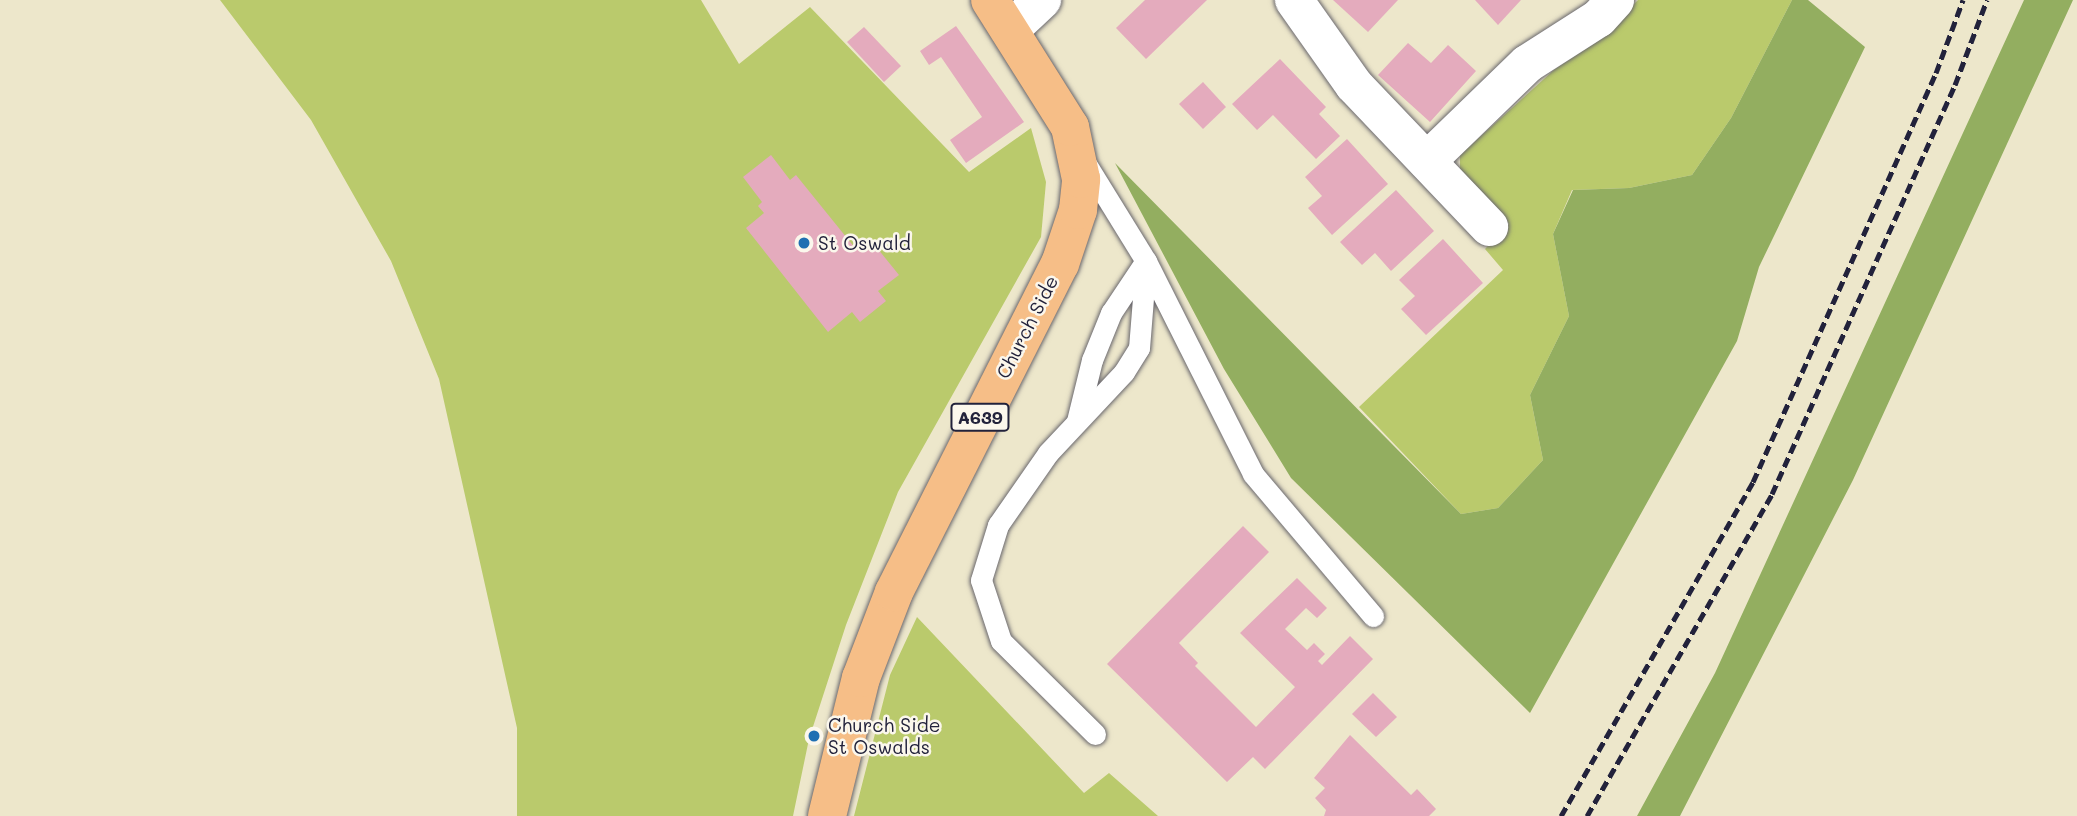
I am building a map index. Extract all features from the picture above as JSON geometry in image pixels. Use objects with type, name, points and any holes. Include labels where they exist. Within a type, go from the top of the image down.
[{"type":"main road","name":"Church Side","points":[[827,816],[862,678],[894,592],[1063,255],[1078,210],[1077,150],[1060,105],[1000,15]]},
{"type":"street","points":[[1000,15],[1042,0]]},
{"type":"street","points":[[1294,0],[1354,85],[1489,228]]},
{"type":"street","points":[[1427,161],[1527,64],[1599,18],[1615,0]]},
{"type":"lane","points":[[1077,150],[1146,261],[1253,474],[1373,616]]},
{"type":"lane","points":[[1095,734],[1001,641],[981,580],[998,524],[1048,453],[1124,372],[1139,348],[1146,261]]},
{"type":"lane","points":[[1076,424],[1093,360],[1111,313],[1146,261]]},
{"type":"green space","points":[[220,0],[701,0],[739,64],[810,7],[969,172],[1031,128],[1046,182],[1041,237],[898,492],[846,625],[809,739],[793,816],[517,816],[517,728],[439,379],[391,261],[311,120]]},
{"type":"green space","points":[[1638,0],[1792,0],[1731,118],[1692,175],[1629,188],[1572,190],[1553,234],[1569,316],[1530,395],[1543,460],[1498,508],[1461,514],[1359,407],[1503,270],[1485,249],[1509,224],[1460,170],[1460,155],[1555,69],[1595,43]]},
{"type":"green space","points":[[1792,0],[1808,0],[1865,47],[1759,267],[1737,341],[1530,713],[1291,478],[1224,369],[1115,163],[1461,514],[1498,508],[1543,460],[1530,395],[1569,316],[1553,234],[1573,190],[1629,188],[1692,175],[1731,118]]},
{"type":"green space","points":[[2024,0],[2073,0],[1853,480],[1680,816],[1637,816],[1715,673]]},
{"type":"green space","points":[[917,617],[1084,793],[1109,773],[1158,816],[854,816],[890,675]]},
{"type":"building","points":[[1145,0],[1207,0],[1146,59],[1116,28]]},
{"type":"building","points":[[1333,0],[1398,0],[1368,32]]},
{"type":"building","points":[[1475,0],[1521,0],[1498,25]]},
{"type":"building","points":[[956,26],[1024,122],[966,163],[950,140],[982,117],[941,57],[929,65],[920,51]]},
{"type":"building","points":[[864,27],[901,66],[884,82],[847,42]]},
{"type":"building","points":[[1408,43],[1431,63],[1448,45],[1476,71],[1430,122],[1378,75]]},
{"type":"building","points":[[1280,59],[1326,107],[1319,114],[1340,136],[1316,159],[1273,115],[1257,130],[1232,104]]},
{"type":"building","points":[[1203,82],[1226,107],[1203,129],[1179,104]]},
{"type":"building","points":[[1347,139],[1388,184],[1332,235],[1308,208],[1322,196],[1305,177]]},
{"type":"building","name":"St Oswald","points":[[771,155],[790,180],[796,175],[855,248],[869,238],[899,275],[878,291],[886,301],[860,322],[852,312],[828,332],[746,228],[764,213],[758,206],[762,202],[743,177]]},
{"type":"building","points":[[1396,190],[1434,231],[1391,271],[1375,253],[1362,265],[1340,242]]},
{"type":"building","points":[[1443,239],[1483,283],[1426,335],[1401,309],[1415,296],[1399,280]]},
{"type":"building","points":[[1243,526],[1269,552],[1179,643],[1198,663],[1195,666],[1256,727],[1295,687],[1240,633],[1297,578],[1327,608],[1317,618],[1306,608],[1285,629],[1307,650],[1314,643],[1325,654],[1318,661],[1322,665],[1350,636],[1373,659],[1265,769],[1253,757],[1227,782],[1107,664]]},
{"type":"building","points":[[1373,693],[1397,717],[1376,737],[1352,714]]},
{"type":"building","points":[[1350,735],[1411,795],[1417,789],[1436,809],[1429,816],[1324,816],[1326,810],[1315,798],[1325,788],[1314,778]]},
{"type":"railway","points":[[1561,816],[1753,482],[1936,73],[1963,0]]},
{"type":"railway","points":[[1587,816],[1772,494],[1955,85],[1987,0]]},
{"type":"place","name":"St Oswald","points":[[804,243]]},
{"type":"place","name":"Church Side St Oswalds","points":[[814,736]]}]
